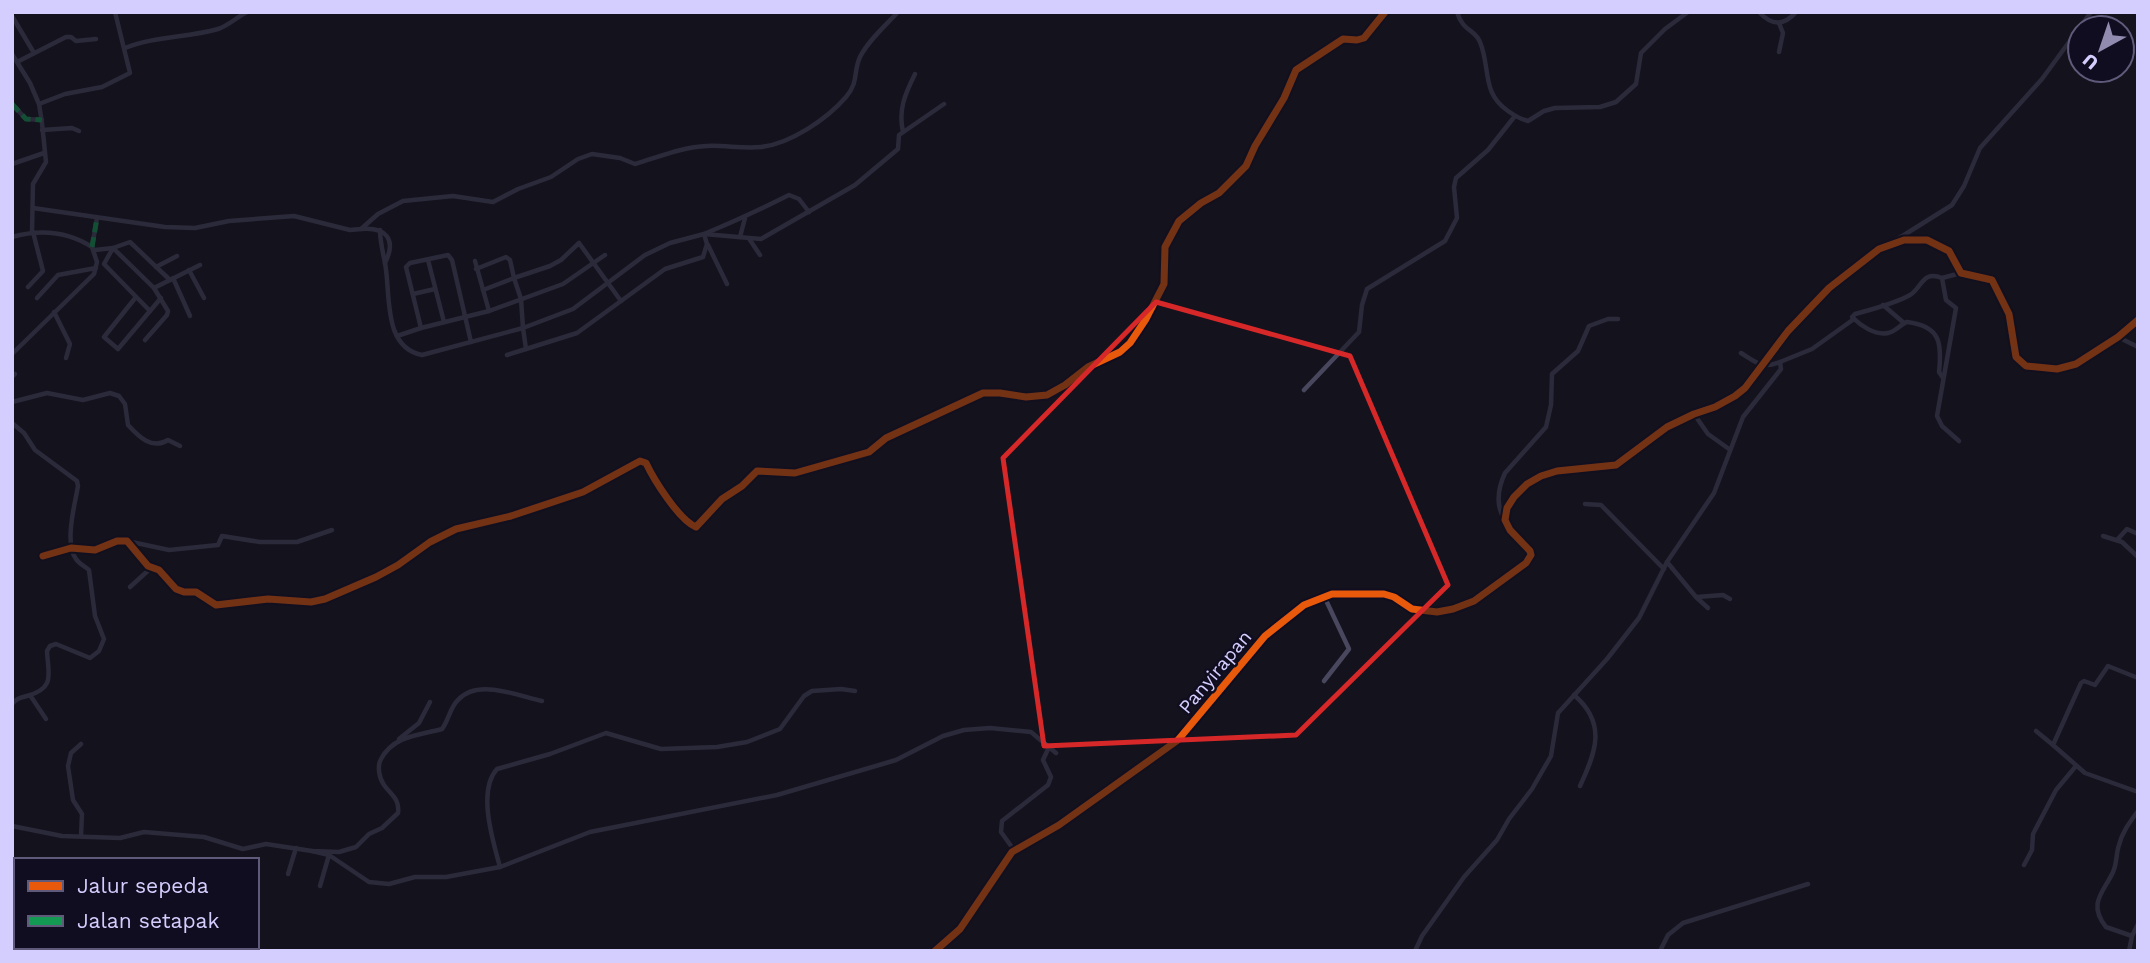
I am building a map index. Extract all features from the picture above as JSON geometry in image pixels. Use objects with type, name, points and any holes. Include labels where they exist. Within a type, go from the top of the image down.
[{"type":"street","points":[[38,103],[65,94],[102,87],[130,73],[115,12]]},
{"type":"street","points":[[125,48],[150,39],[187,37],[220,29],[247,12]]},
{"type":"street","points":[[361,229],[378,214],[403,201],[453,196],[493,202],[518,189],[540,182],[578,159],[592,154],[620,158],[635,164],[668,152],[707,146],[759,148],[775,145],[801,133],[848,95],[855,85],[861,56],[898,12]]},
{"type":"street","points":[[127,541],[151,568],[159,570],[178,589],[196,592],[216,605],[268,599],[312,602],[376,577],[430,542],[456,529],[511,516],[583,492],[640,461],[646,463],[657,485],[680,516],[696,527],[722,499],[742,486],[757,471],[795,473],[869,452],[886,438],[983,393],[1026,397],[1055,392],[1079,373],[1120,352],[1130,343],[1164,284],[1163,257],[1168,238],[1179,221],[1219,192],[1246,166],[1284,98],[1293,73],[1343,39],[1363,38],[1385,12]]},
{"type":"street","points":[[1457,12],[1462,26],[1480,41],[1487,78],[1495,100],[1515,116],[1528,121],[1555,108],[1600,107],[1616,102],[1636,83],[1642,53],[1665,29],[1688,12]]},
{"type":"street","points":[[1759,12],[1768,20],[1779,23],[1786,22],[1796,12]]},
{"type":"street","points":[[1504,520],[1514,497],[1527,484],[1541,476],[1557,471],[1616,465],[1658,432],[1715,407],[1745,388],[1788,331],[1836,280],[1873,253],[1952,205],[1964,186],[1980,148],[2042,79],[2091,12]]},
{"type":"street","points":[[12,16],[34,53]]},
{"type":"street","points":[[1779,23],[1783,40],[1779,52]]},
{"type":"street","points":[[17,62],[69,37],[75,41],[96,39]]},
{"type":"street","points":[[12,54],[30,83],[38,103],[46,165],[33,184],[33,232],[43,271],[28,287]]},
{"type":"street","points":[[902,132],[903,100],[915,74]]},
{"type":"street","points":[[12,104],[26,119],[42,120]]},
{"type":"street","points":[[704,234],[761,239],[855,185],[898,149],[898,137],[902,132],[944,104]]},
{"type":"street","points":[[1304,390],[1359,332],[1367,289],[1450,236],[1457,218],[1454,187],[1456,178],[1488,150],[1515,116]]},
{"type":"street","points":[[42,130],[72,128],[79,131]]},
{"type":"street","points":[[12,164],[44,153]]},
{"type":"street","points":[[380,230],[386,285],[397,337],[406,349],[422,355],[523,328],[573,309],[657,248],[746,218],[793,195],[809,212]]},
{"type":"street","points":[[33,208],[165,227],[195,228],[229,221],[294,216],[341,229],[380,230],[386,233],[390,251],[385,263]]},
{"type":"street","points":[[12,354],[87,282],[96,268],[94,248],[97,218]]},
{"type":"street","points":[[740,237],[742,222],[746,218]]},
{"type":"street","points":[[12,237],[33,232],[63,233],[94,248],[113,248],[130,242],[171,279],[190,316]]},
{"type":"street","points":[[704,234],[727,284]]},
{"type":"street","points":[[750,239],[760,255]]},
{"type":"street","points":[[1892,243],[1920,239],[1938,244],[1949,251],[1961,273]]},
{"type":"street","points":[[483,290],[550,266],[561,260],[579,243],[621,301]]},
{"type":"street","points":[[507,355],[577,333],[665,269],[703,257],[707,244]]},
{"type":"street","points":[[113,248],[154,288],[167,315],[145,340]]},
{"type":"street","points":[[113,248],[104,264],[149,310]]},
{"type":"street","points":[[421,328],[407,265],[444,254],[450,257],[471,343]]},
{"type":"street","points":[[397,337],[489,310],[563,284],[605,255]]},
{"type":"street","points":[[156,267],[177,256]]},
{"type":"street","points":[[476,269],[506,257],[510,260],[521,299],[526,349]]},
{"type":"street","points":[[428,260],[444,322]]},
{"type":"street","points":[[475,261],[489,310]]},
{"type":"street","points":[[154,288],[200,265]]},
{"type":"street","points":[[37,298],[58,275],[96,268]]},
{"type":"street","points":[[189,270],[204,298]]},
{"type":"street","points":[[1854,319],[1852,316],[1855,314],[1913,294],[1925,278],[1937,275],[1942,278],[1961,273],[1989,278],[1994,282],[2009,314],[2016,357],[2023,365],[2052,369],[2066,368],[2085,359],[2138,320]]},
{"type":"street","points":[[1942,278],[1946,300],[1956,307],[1937,416],[1942,426],[1959,441]]},
{"type":"street","points":[[413,294],[435,289]]},
{"type":"street","points":[[136,297],[104,337],[118,349],[161,298]]},
{"type":"street","points":[[1883,305],[1904,323]]},
{"type":"street","points":[[54,312],[70,344],[66,358]]},
{"type":"street","points":[[1504,520],[1499,509],[1501,482],[1505,473],[1546,427],[1551,405],[1552,374],[1577,351],[1589,326],[1608,319],[1618,320]]},
{"type":"street","points":[[1741,353],[1761,366],[1768,367],[1812,349],[1854,319]]},
{"type":"street","points":[[1854,319],[1868,329],[1884,334],[1904,323],[1917,323],[1930,331],[1940,341],[1939,372],[1943,378]]},
{"type":"street","points":[[2118,337],[2138,347]]},
{"type":"street","points":[[1415,951],[1464,877],[1497,840],[1532,789],[1551,757],[1558,713],[1607,659],[1639,618],[1667,562],[1708,504],[1743,417],[1781,369],[1780,362]]},
{"type":"street","points":[[12,402],[47,393],[83,400],[110,393],[119,396],[125,404],[126,422],[132,429],[151,443],[158,445],[168,440],[180,446]]},
{"type":"street","points":[[1694,414],[1708,434],[1730,449]]},
{"type":"street","points":[[12,423],[24,433],[34,450],[77,481],[71,548],[76,560],[89,570],[92,601],[103,634],[103,643],[96,655],[90,658],[56,644],[50,646],[47,651],[50,670],[46,685],[42,690],[19,698],[12,704]]},
{"type":"street","points":[[1585,504],[1601,505],[1664,569]]},
{"type":"street","name":"Panyirapan","points":[[935,951],[960,929],[1014,850],[1054,828],[1178,740],[1265,636],[1299,608],[1324,596],[1384,594],[1412,609],[1430,613],[1467,604],[1501,582],[1530,558],[1530,551],[1504,520]]},
{"type":"street","points":[[2117,540],[2129,528],[2138,534]]},
{"type":"street","points":[[43,556],[71,548],[95,550],[117,541],[171,550],[218,545],[222,536],[262,542],[297,542],[332,530]]},
{"type":"street","points":[[2104,536],[2117,540],[2138,557]]},
{"type":"street","points":[[1667,562],[1708,608]]},
{"type":"street","points":[[130,587],[151,568]]},
{"type":"street","points":[[1696,597],[1724,595],[1730,599]]},
{"type":"street","points":[[1324,596],[1349,649],[1324,681]]},
{"type":"street","points":[[2053,745],[2081,683],[2084,681],[2095,685],[2108,666],[2138,678]]},
{"type":"street","points":[[500,867],[490,827],[487,786],[497,769],[550,754],[606,733],[661,749],[717,747],[747,742],[780,729],[804,696],[812,691],[841,688],[855,691]]},
{"type":"street","points":[[396,741],[442,729],[458,699],[472,692],[498,689],[542,701]]},
{"type":"street","points":[[30,695],[46,719]]},
{"type":"street","points":[[1574,695],[1592,716],[1597,732],[1580,786]]},
{"type":"street","points":[[312,851],[352,850],[398,813],[397,801],[383,782],[379,769],[383,756],[396,741],[419,723],[430,702]]},
{"type":"street","points":[[12,826],[62,836],[120,838],[144,832],[204,837],[243,849],[266,844],[296,848],[329,855],[365,880],[383,884],[415,877],[446,877],[500,867],[590,832],[745,802],[896,760],[943,736],[964,730],[990,728],[1031,732],[1056,753]]},
{"type":"street","points":[[2036,731],[2088,775],[2138,792]]},
{"type":"street","points":[[81,744],[71,753],[68,766],[74,804],[82,814],[81,836]]},
{"type":"street","points":[[1014,850],[1001,832],[1002,821],[1048,785],[1051,777],[1043,760],[1049,746]]},
{"type":"street","points":[[2024,864],[2032,850],[2032,834],[2056,790],[2076,766]]},
{"type":"street","points":[[2132,936],[2106,927],[2099,916],[2098,898],[2113,872],[2122,835],[2138,811]]},
{"type":"street","points":[[288,874],[296,848]]},
{"type":"street","points":[[320,886],[329,855]]},
{"type":"street","points":[[1660,951],[1668,935],[1680,924],[1808,884]]},
{"type":"street","points":[[2129,951],[2138,924]]},
{"type":"highlighted area","points":[[1156,302],[1350,356],[1448,585],[1296,735],[1044,746],[1003,458]]},
{"type":"marked path","points":[[12,104],[26,119],[42,120]]},
{"type":"marked path","points":[[92,247],[97,218]]},
{"type":"cycle path","points":[[43,556],[71,548],[95,550],[117,541],[127,541],[148,566],[159,570],[176,589],[196,592],[216,605],[268,599],[311,602],[325,599],[376,577],[430,542],[456,529],[511,516],[583,492],[640,461],[646,463],[675,508],[696,527],[722,499],[742,486],[757,471],[795,473],[869,452],[886,438],[983,393],[1026,397],[1047,395],[1088,367],[1120,352],[1130,343],[1164,284],[1165,247],[1179,221],[1201,203],[1219,193],[1246,166],[1284,98],[1296,70],[1343,39],[1364,38],[1385,12]]},
{"type":"cycle path","points":[[935,951],[960,929],[1012,852],[1059,825],[1178,740],[1265,636],[1304,605],[1332,594],[1384,594],[1412,609],[1437,612],[1474,601],[1526,563],[1531,555],[1505,520],[1507,508],[1527,484],[1557,471],[1616,465],[1667,427],[1735,396],[1745,388],[1788,331],[1829,288],[1879,249],[1904,240],[1927,240],[1949,251],[1961,273],[1992,280],[2009,314],[2016,357],[2026,366],[2057,369],[2076,364],[2118,337],[2138,320]]}]
